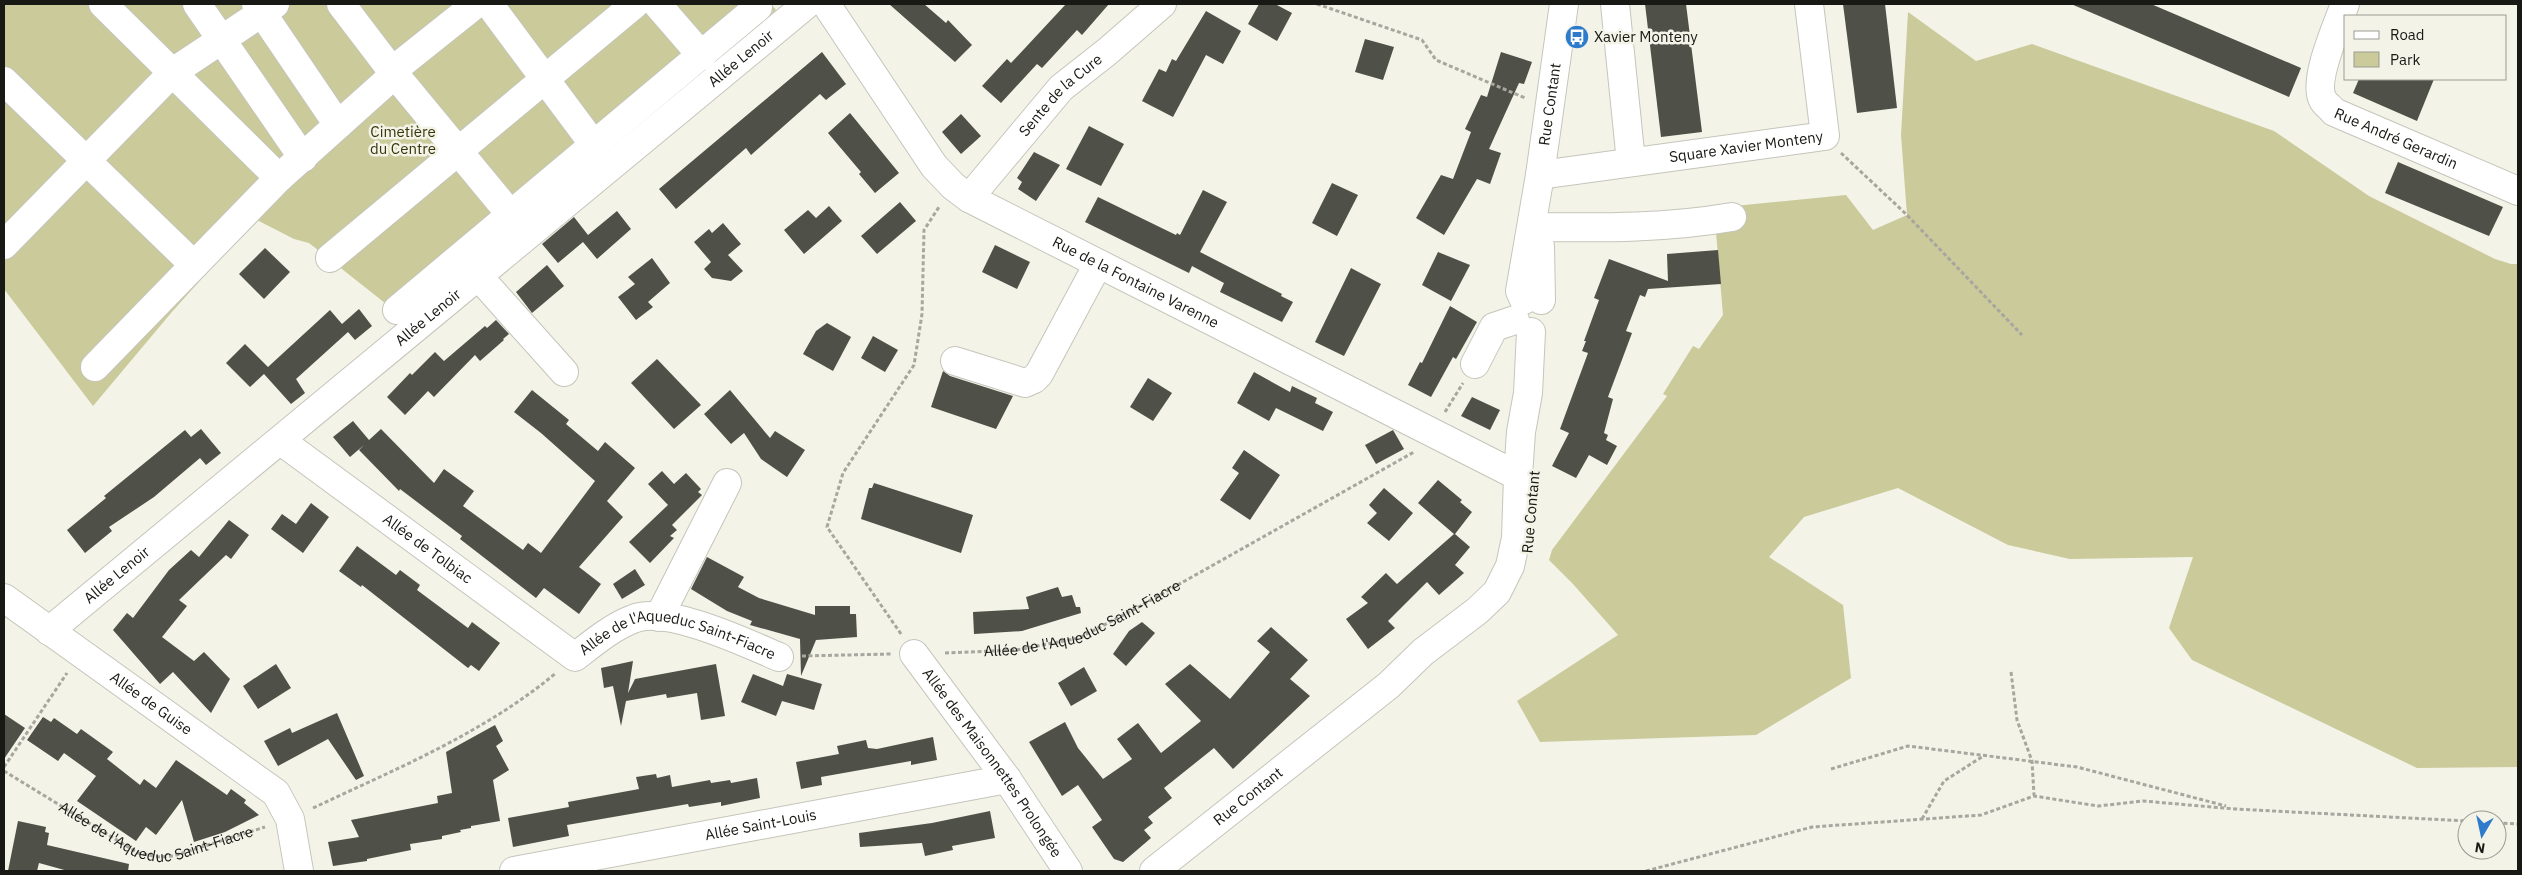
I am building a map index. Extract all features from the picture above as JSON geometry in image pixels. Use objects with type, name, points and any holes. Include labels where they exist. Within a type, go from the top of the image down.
[{"type":"street","points":[[103,4],[280,178]]},
{"type":"street","points":[[197,4],[303,158]]},
{"type":"street","points":[[341,4],[392,71],[511,215]]},
{"type":"street","points":[[95,367],[280,178],[386,82],[392,71],[476,4]]},
{"type":"street","points":[[489,4],[574,118],[604,137]]},
{"type":"street","points":[[330,258],[635,4]]},
{"type":"street","points":[[657,4],[702,56]]},
{"type":"street","name":"Allée Lenoir","points":[[49,631],[280,442],[807,4]]},
{"type":"street","name":"Rue de la Fontaine Varenne","points":[[826,4],[934,166],[961,192],[1098,264],[1518,476]]},
{"type":"street","name":"Sente de la Cure","points":[[961,192],[1061,88],[1108,52],[1162,4]]},
{"type":"street","name":"Rue Contant","points":[[1154,871],[1389,685],[1423,652],[1477,611],[1497,592],[1510,566],[1516,538],[1521,432],[1528,393],[1528,313],[1540,227],[1552,173],[1550,105],[1564,4]]},
{"type":"street","points":[[1615,4],[1631,162]]},
{"type":"street","name":"Square Xavier Monteny","points":[[1552,173],[1824,136],[1809,4]]},
{"type":"street","name":"Rue André Gerardin","points":[[2345,4],[2328,50],[2320,84],[2322,100],[2334,112],[2518,191]]},
{"type":"street","points":[[4,245],[174,72],[222,40],[265,7],[338,125]]},
{"type":"street","points":[[397,310],[702,56],[758,7]]},
{"type":"street","points":[[4,81],[194,265]]},
{"type":"street","name":"Rue Contant","points":[[1528,313],[1520,291],[1552,173]]},
{"type":"street","points":[[1540,227],[1623,228],[1697,223],[1732,217]]},
{"type":"street","points":[[955,362],[1025,384],[1034,380],[1098,264]]},
{"type":"street","points":[[479,277],[564,372]]},
{"type":"street","points":[[1474,364],[1494,327],[1528,313]]},
{"type":"street","name":"Rue Contant","points":[[1389,685],[1430,664],[1480,628],[1504,607],[1521,580],[1530,549],[1536,434],[1528,393]]},
{"type":"street","name":"Allée de Tolbiac","points":[[280,442],[576,657]]},
{"type":"street","points":[[659,617],[727,484]]},
{"type":"street","name":"Allée de Guise","points":[[4,598],[276,793],[290,818],[299,871]]},
{"type":"street","name":"Allée de l'Aqueduc Saint-Fiacre","points":[[576,657],[606,633],[635,618],[659,617],[702,626],[779,657]]},
{"type":"street","name":"Allée des Maisonnettes Prolongée","points":[[914,654],[1006,778],[1068,871]]},
{"type":"street","name":"Allée Saint-Louis","points":[[514,871],[1006,778]]},
{"type":"path","points":[[1317,4],[1422,40],[1436,60],[1531,101],[1550,105]]},
{"type":"path","points":[[1824,136],[1856,170],[1907,215],[2022,335]]},
{"type":"path","points":[[914,654],[827,527],[843,473],[914,365],[922,314],[924,230],[961,192]]},
{"type":"path","name":"Allée de l'Aqueduc Saint-Fiacre","points":[[779,657],[1016,650],[1078,638],[1135,609],[1419,449],[1432,434],[1474,364]]},
{"type":"path","points":[[4,766],[80,654]]},
{"type":"path","name":"Allée de l'Aqueduc Saint-Fiacre","points":[[4,771],[138,853],[158,857],[173,856],[290,818],[445,746],[532,692],[576,657]]},
{"type":"path","points":[[2011,672],[2017,720],[2032,761],[2034,796]]},
{"type":"path","points":[[1831,769],[1908,746],[2077,767],[2235,808]]},
{"type":"path","points":[[1922,820],[1944,781],[1985,755]]},
{"type":"path","points":[[1646,871],[1812,827],[1982,815],[2034,796],[2098,806],[2143,800],[2235,808],[2457,820]]},
{"type":"green space","name":"Cimetière du Centre","points":[[4,4],[771,4],[776,10],[404,318],[309,243],[294,239],[255,219],[171,313],[93,406],[4,289]]},
{"type":"green space","points":[[1908,12],[1976,61],[2032,44],[2274,131],[2369,196],[2495,259],[2518,264],[2518,767],[2417,768],[2192,660],[2169,628],[2193,557],[2070,559],[2008,545],[1898,488],[1804,517],[1769,557],[1843,605],[1851,678],[1756,735],[1540,742],[1517,701],[1618,635],[1549,560],[1552,550],[1667,396],[1663,394],[1693,346],[1699,349],[1723,315],[1714,208],[1846,195],[1873,230],[1907,215],[1901,135]]},
{"type":"building","points":[[889,4],[924,4],[946,23],[948,20],[972,45],[955,62]]},
{"type":"building","points":[[1066,4],[1109,4],[1082,35],[1077,30],[1042,68],[1037,64],[1001,103],[982,86],[1007,59],[1011,63]]},
{"type":"building","points":[[1259,4],[1275,4],[1292,13],[1277,41],[1248,24]]},
{"type":"building","points":[[1645,4],[1686,4],[1702,132],[1661,137]]},
{"type":"building","points":[[1843,4],[1885,4],[1897,108],[1857,113]]},
{"type":"building","points":[[2071,4],[2151,4],[2301,68],[2289,97]]},
{"type":"building","points":[[1206,11],[1241,31],[1223,64],[1206,55],[1173,117],[1142,101],[1159,69],[1166,72],[1172,59],[1176,61]]},
{"type":"building","points":[[1365,39],[1394,47],[1383,80],[1355,72]]},
{"type":"building","points":[[822,52],[846,84],[826,100],[820,94],[751,155],[746,148],[676,209],[659,189]]},
{"type":"building","points":[[1501,52],[1532,62],[1524,84],[1519,83],[1489,149],[1501,153],[1490,184],[1477,179],[1444,235],[1416,218],[1441,175],[1453,179],[1471,132],[1465,129],[1481,95],[1487,97]]},
{"type":"building","points":[[2359,80],[2434,80],[2417,121],[2353,93]]},
{"type":"building","points":[[850,113],[899,173],[875,193],[859,174],[861,172],[828,133]]},
{"type":"building","points":[[961,114],[981,136],[961,154],[942,132]]},
{"type":"building","points":[[1089,126],[1124,144],[1101,186],[1066,169]]},
{"type":"building","points":[[1034,152],[1060,165],[1036,201],[1018,189],[1022,182],[1017,178]]},
{"type":"building","points":[[2398,162],[2503,207],[2489,236],[2385,193]]},
{"type":"building","points":[[1332,183],[1358,195],[1337,236],[1312,223]]},
{"type":"building","points":[[1203,190],[1227,202],[1200,252],[1282,294],[1281,296],[1293,302],[1282,322],[1220,292],[1224,283],[1192,266],[1189,273],[1085,222],[1098,197],[1176,235],[1177,233],[1180,235]]},
{"type":"building","points":[[900,202],[916,221],[877,254],[861,236]]},
{"type":"building","points":[[829,206],[842,221],[804,254],[784,230],[808,210],[816,218]]},
{"type":"building","points":[[617,211],[631,229],[597,259],[583,242],[558,263],[542,244],[574,217],[588,235]]},
{"type":"building","points":[[723,223],[741,244],[728,255],[743,271],[731,281],[712,278],[704,269],[711,262],[694,242],[709,229],[712,233]]},
{"type":"building","points":[[995,245],[1030,262],[1017,289],[982,272]]},
{"type":"building","points":[[265,248],[290,272],[264,299],[239,274]]},
{"type":"building","points":[[1718,250],[1721,284],[1648,289],[1645,297],[1640,295],[1626,331],[1632,333],[1608,397],[1613,399],[1604,433],[1608,435],[1606,440],[1617,446],[1607,465],[1589,455],[1576,478],[1552,466],[1569,433],[1560,429],[1588,353],[1582,351],[1586,341],[1584,341],[1599,300],[1594,298],[1609,259],[1668,281],[1667,254]]},
{"type":"building","points":[[1438,252],[1470,265],[1451,301],[1422,285]]},
{"type":"building","points":[[652,258],[670,283],[648,302],[653,307],[636,320],[618,297],[635,284],[628,277]]},
{"type":"building","points":[[547,265],[564,286],[532,313],[516,292]]},
{"type":"building","points":[[1351,268],[1381,284],[1344,356],[1315,342]]},
{"type":"building","points":[[1450,306],[1477,322],[1456,359],[1453,357],[1431,397],[1408,385],[1420,362],[1422,363]]},
{"type":"building","points":[[359,309],[372,326],[355,340],[348,332],[296,379],[305,393],[291,404],[264,374],[250,387],[226,363],[245,344],[268,367],[330,310],[342,324]]},
{"type":"building","points":[[496,320],[509,334],[480,361],[475,355],[434,397],[428,391],[405,415],[387,397],[410,373],[412,375],[435,352],[444,361],[485,326],[487,328]]},
{"type":"building","points":[[827,323],[851,337],[833,371],[803,354],[816,331]]},
{"type":"building","points":[[873,336],[898,350],[885,372],[861,358]]},
{"type":"building","points":[[657,359],[701,405],[674,429],[631,383]]},
{"type":"building","points":[[943,371],[950,376],[1013,396],[996,429],[931,407]]},
{"type":"building","points":[[1254,372],[1290,392],[1292,386],[1317,398],[1315,403],[1333,412],[1323,431],[1276,408],[1269,421],[1237,403]]},
{"type":"building","points":[[1148,378],[1172,393],[1153,421],[1130,407]]},
{"type":"building","points":[[532,390],[569,420],[566,424],[598,451],[605,442],[635,468],[607,501],[623,517],[579,567],[601,584],[579,614],[544,588],[536,598],[460,539],[462,536],[400,489],[399,491],[359,450],[364,445],[350,457],[333,437],[353,421],[369,440],[381,429],[434,483],[444,469],[474,491],[463,506],[523,550],[528,543],[541,553],[595,481],[541,433],[514,412]]},
{"type":"building","points":[[730,390],[770,438],[775,431],[805,450],[787,477],[761,459],[744,433],[731,444],[704,414]]},
{"type":"building","points":[[1472,397],[1500,410],[1490,430],[1461,416]]},
{"type":"building","points":[[201,429],[221,453],[206,465],[200,458],[154,497],[109,527],[112,531],[85,553],[67,530],[106,498],[104,496],[185,430],[191,437]]},
{"type":"building","points":[[1393,430],[1404,449],[1376,464],[1365,445]]},
{"type":"building","points":[[1244,450],[1280,475],[1250,520],[1220,500],[1239,473],[1232,468]]},
{"type":"building","points":[[662,471],[674,484],[686,473],[701,489],[698,492],[702,495],[672,525],[677,530],[670,536],[674,538],[650,563],[629,542],[668,505],[648,484]]},
{"type":"building","points":[[1438,480],[1462,500],[1460,502],[1472,512],[1455,534],[1470,547],[1455,565],[1464,573],[1439,595],[1427,582],[1388,621],[1395,628],[1368,649],[1346,619],[1368,603],[1361,597],[1386,573],[1397,584],[1454,534],[1418,503]]},
{"type":"building","points":[[874,483],[973,515],[961,553],[861,519],[869,488],[872,488]]},
{"type":"building","points":[[1384,488],[1413,513],[1389,541],[1367,523],[1377,513],[1369,505]]},
{"type":"building","points":[[311,503],[329,517],[303,553],[271,529],[282,514],[296,524]]},
{"type":"building","points":[[229,520],[249,535],[231,559],[226,555],[179,600],[187,606],[162,637],[194,661],[204,652],[230,679],[211,713],[173,672],[160,684],[113,630],[127,613],[133,618],[169,570],[191,550],[199,557]]},
{"type":"building","points":[[357,546],[396,575],[400,570],[420,585],[417,590],[468,628],[472,622],[500,643],[479,671],[471,665],[468,668],[362,585],[361,587],[339,571]]},
{"type":"building","points":[[707,557],[744,577],[738,587],[759,598],[815,615],[815,606],[850,606],[850,614],[856,614],[857,637],[816,640],[801,676],[800,639],[750,625],[752,621],[727,611],[691,589]]},
{"type":"building","points":[[635,569],[645,585],[622,599],[613,584]]},
{"type":"building","points":[[1058,587],[1062,597],[1072,595],[1076,607],[1080,607],[1081,613],[1022,631],[974,634],[973,612],[1029,609],[1026,597]]},
{"type":"building","points":[[1142,622],[1155,633],[1126,666],[1113,654],[1129,631]]},
{"type":"building","points":[[1271,627],[1308,660],[1290,679],[1310,696],[1233,769],[1214,748],[1164,788],[1172,798],[1148,817],[1153,823],[1144,830],[1151,838],[1123,862],[1114,859],[1092,827],[1102,820],[1078,785],[1062,796],[1029,742],[1065,722],[1078,748],[1103,779],[1132,759],[1117,739],[1138,723],[1161,753],[1201,721],[1165,684],[1190,664],[1230,699],[1270,652],[1257,641]]},
{"type":"building","points":[[633,661],[628,693],[635,679],[716,664],[725,716],[701,720],[697,693],[667,698],[666,694],[626,701],[621,726],[613,686],[604,688],[601,668]]},
{"type":"building","points":[[276,664],[291,688],[258,709],[243,686]]},
{"type":"building","points":[[1084,667],[1097,691],[1071,706],[1058,683]]},
{"type":"building","points":[[753,674],[783,686],[787,674],[822,684],[814,710],[782,701],[776,716],[741,702]]},
{"type":"building","points":[[337,713],[364,776],[356,780],[328,739],[278,766],[264,741],[290,728],[292,733]]},
{"type":"building","points":[[4,714],[25,728],[4,759]]},
{"type":"building","points":[[43,717],[51,722],[54,718],[77,734],[81,729],[113,752],[107,759],[140,785],[144,779],[156,788],[176,760],[227,795],[231,789],[246,800],[244,803],[259,815],[225,832],[194,842],[182,800],[156,835],[146,827],[136,841],[77,801],[96,776],[64,753],[58,761],[27,740]]},
{"type":"building","points":[[495,725],[503,741],[496,746],[509,770],[493,780],[500,821],[471,826],[471,828],[460,830],[461,832],[442,836],[442,839],[410,844],[411,850],[367,859],[367,861],[333,866],[328,842],[359,837],[351,820],[438,803],[437,796],[452,793],[446,752]]},
{"type":"building","points":[[933,737],[937,760],[911,765],[911,761],[821,777],[822,785],[801,789],[796,762],[839,754],[837,746],[866,740],[868,748],[877,749]]},
{"type":"building","points":[[656,774],[657,778],[670,775],[672,787],[710,780],[711,783],[730,780],[731,783],[757,778],[760,798],[721,806],[721,802],[689,807],[688,804],[567,825],[569,836],[513,847],[508,818],[569,807],[568,802],[639,789],[636,777]]},
{"type":"building","points":[[990,811],[995,838],[952,846],[953,850],[925,856],[922,843],[860,847],[859,833],[932,823]]},
{"type":"building","points":[[18,821],[46,827],[45,832],[49,833],[47,845],[129,864],[128,871],[68,871],[39,863],[37,871],[8,871]]},
{"type":"place","name":"Xavier Monteny","points":[[1577,37]]}]
